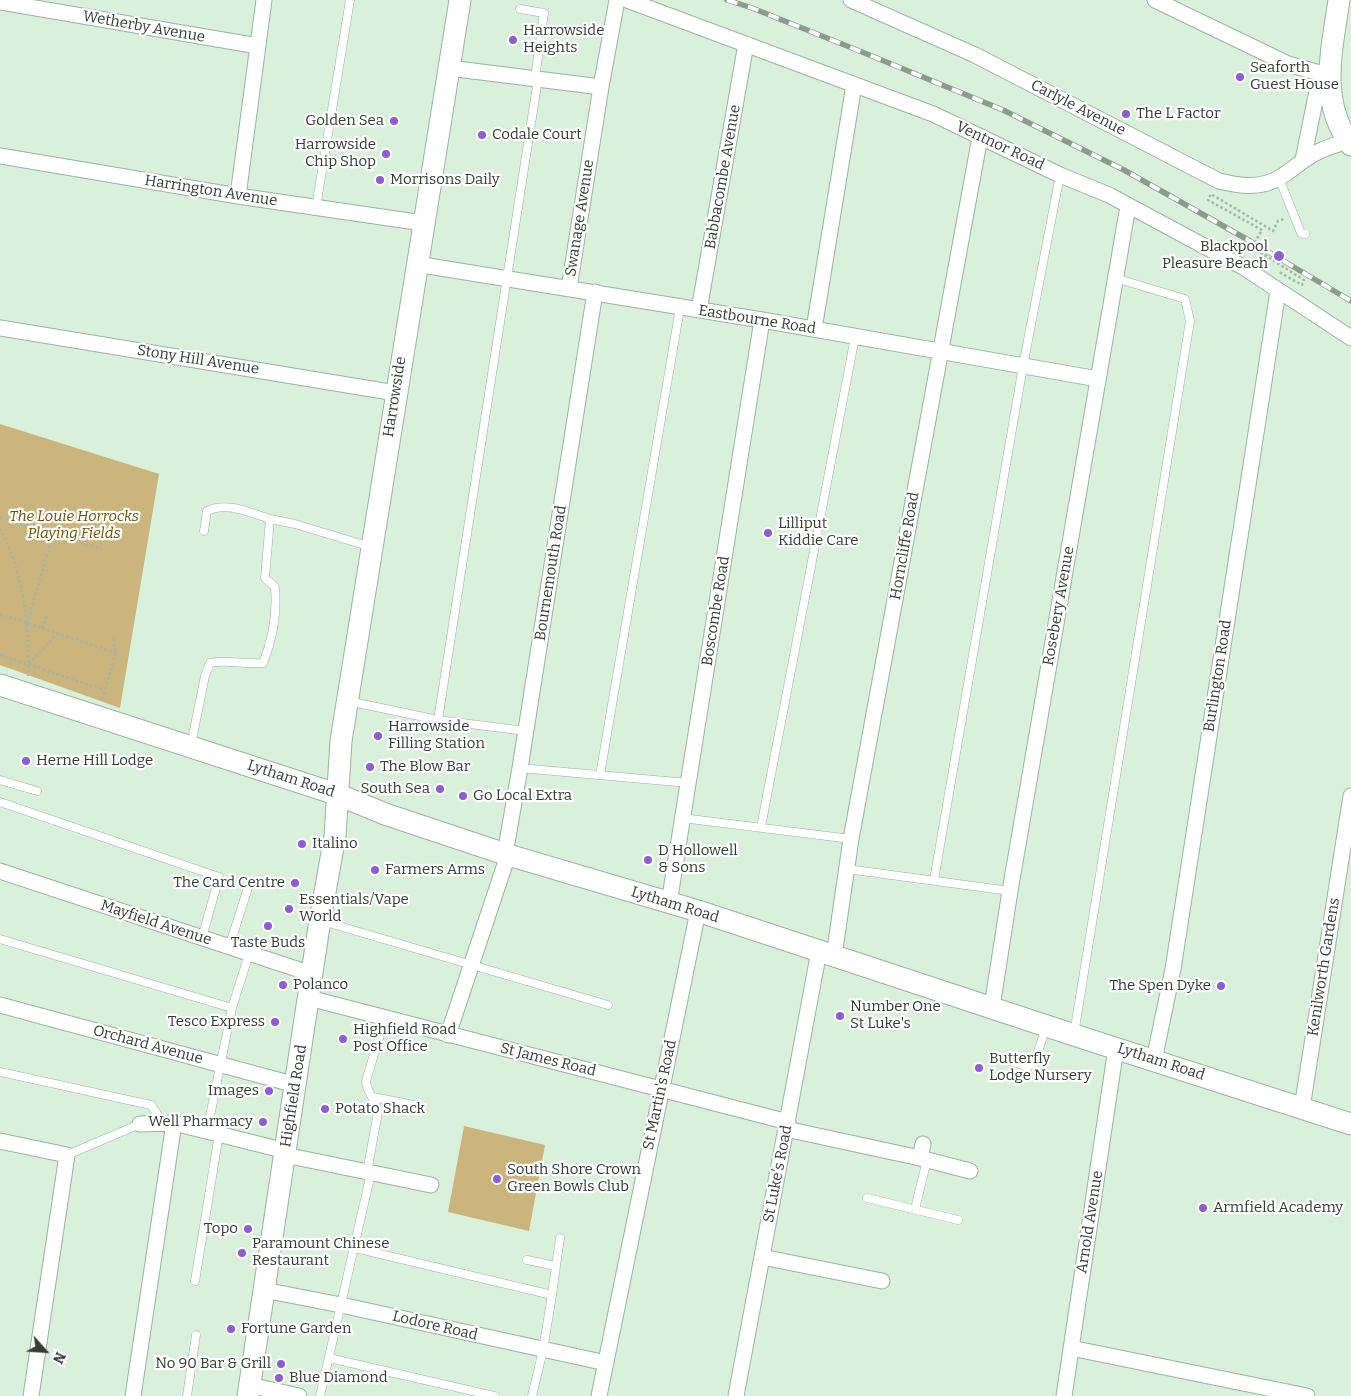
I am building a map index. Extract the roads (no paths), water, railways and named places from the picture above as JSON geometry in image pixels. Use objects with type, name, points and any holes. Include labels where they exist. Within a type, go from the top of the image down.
[{"type":"street","points":[[238,196],[264,0]]},
{"type":"street","name":"Harrowside","points":[[338,795],[341,741],[347,701],[460,0]]},
{"type":"street","name":"Swanage Avenue","points":[[569,288],[617,0]]},
{"type":"street","name":"Ventnor Road","points":[[627,0],[933,114],[1060,175],[1109,195],[1242,267],[1351,338]]},
{"type":"street","name":"Carlyle Avenue","points":[[851,0],[975,54],[1219,181],[1238,186],[1256,186],[1268,183],[1280,178],[1303,160],[1322,150],[1350,143]]},
{"type":"street","points":[[1155,0],[1288,64],[1326,73]]},
{"type":"street","points":[[1303,160],[1316,96],[1326,73],[1339,0]]},
{"type":"street","name":"Wetherby Avenue","points":[[0,2],[258,46]]},
{"type":"street","name":"Babbacombe Avenue","points":[[700,310],[746,44]]},
{"type":"street","points":[[449,68],[601,88]]},
{"type":"street","points":[[1326,73],[1332,103],[1339,124],[1350,143]]},
{"type":"street","points":[[814,329],[854,85]]},
{"type":"street","name":"Horncliffe Road","points":[[827,954],[847,869],[980,137]]},
{"type":"street","name":"Harrington Avenue","points":[[0,156],[238,196],[423,223]]},
{"type":"street","name":"Rosebery Avenue","points":[[992,1007],[1010,891],[1128,206]]},
{"type":"street","name":"Eastbourne Road","points":[[416,264],[762,320],[1098,379]]},
{"type":"street","name":"Burlington Road","points":[[1154,1060],[1174,959],[1278,291]]},
{"type":"street","name":"Bournemouth Road","points":[[448,1035],[506,855],[595,292]]},
{"type":"street","name":"Boscombe Road","points":[[670,903],[762,320]]},
{"type":"street","name":"Stony Hill Avenue","points":[[0,328],[396,393]]},
{"type":"street","name":"Lytham Road","points":[[0,686],[338,795],[385,814],[506,855],[698,911],[1351,1124]]},
{"type":"street","name":"Highfield Road","points":[[249,1390],[334,836],[338,795]]},
{"type":"street","name":"Kenilworth Gardens","points":[[1302,1108],[1351,796]]},
{"type":"street","name":"Mayfield Avenue","points":[[0,871],[312,974]]},
{"type":"street","name":"St Martin's Road","points":[[599,1396],[698,911]]},
{"type":"street","name":"St Luke's Road","points":[[736,1396],[787,1125],[827,954]]},
{"type":"street","name":"St James Road","points":[[309,998],[661,1088],[787,1125],[923,1154],[970,1171]]},
{"type":"street","name":"Orchard Avenue","points":[[0,1005],[296,1085]]},
{"type":"street","name":"Arnold Avenue","points":[[1064,1396],[1116,1048]]},
{"type":"street","points":[[140,1124],[169,1124],[213,1133],[285,1153],[432,1185]]},
{"type":"street","points":[[132,1396],[169,1124]]},
{"type":"street","points":[[0,1141],[66,1156],[32,1396]]},
{"type":"street","points":[[762,1256],[882,1281]]},
{"type":"street","name":"Lodore Road","points":[[264,1290],[341,1304],[606,1363]]},
{"type":"street","points":[[1071,1348],[1268,1392],[1307,1396]]},
{"type":"street","points":[[249,1390],[299,1396]]},
{"type":"lane","points":[[316,207],[350,0]]},
{"type":"lane","points":[[438,720],[536,79],[544,13],[520,9]]},
{"type":"lane","points":[[934,880],[1023,366],[1060,175]]},
{"type":"lane","points":[[1280,178],[1301,233],[1305,234]]},
{"type":"lane","points":[[1074,1035],[1190,321],[1185,299],[1115,278]]},
{"type":"lane","points":[[600,775],[680,308]]},
{"type":"lane","points":[[761,827],[855,337]]},
{"type":"lane","points":[[204,531],[207,511],[217,506],[228,507],[295,524],[371,547]]},
{"type":"lane","points":[[190,746],[205,676],[210,663],[220,661],[250,664],[263,662],[268,650],[275,613],[275,587],[265,578],[270,519]]},
{"type":"lane","points":[[347,701],[438,720],[526,731]]},
{"type":"lane","points":[[520,768],[688,783]]},
{"type":"lane","points":[[0,780],[37,791]]},
{"type":"lane","points":[[0,802],[219,877],[202,938]]},
{"type":"lane","points":[[682,818],[852,840]]},
{"type":"lane","points":[[847,869],[1010,891]]},
{"type":"lane","points":[[230,947],[248,888]]},
{"type":"lane","points":[[320,920],[608,1006]]},
{"type":"lane","points":[[0,939],[232,1008]]},
{"type":"lane","points":[[195,1281],[222,1065],[232,1008],[249,954]]},
{"type":"lane","points":[[320,1396],[356,1248],[378,1112],[373,1096],[367,1090],[366,1081],[385,1018]]},
{"type":"lane","points":[[1010,1061],[1028,1067],[1034,1064],[1046,1025]]},
{"type":"lane","points":[[0,1072],[151,1105],[169,1124]]},
{"type":"lane","points":[[373,1096],[414,1105]]},
{"type":"lane","points":[[66,1156],[140,1124]]},
{"type":"lane","points":[[915,1210],[923,1154]]},
{"type":"lane","points":[[867,1198],[958,1220]]},
{"type":"lane","points":[[532,1396],[543,1350],[560,1238]]},
{"type":"lane","points":[[356,1248],[552,1295]]},
{"type":"lane","points":[[527,1260],[556,1266]]},
{"type":"lane","points":[[187,1396],[196,1335]]},
{"type":"lane","points":[[330,1358],[494,1396]]},
{"type":"railway","points":[[727,0],[752,8],[1003,110],[1124,170],[1351,301]]},
{"type":"place","name":"Harrowside Heights","points":[[513,40]]},
{"type":"place","name":"Seaforth Guest House","points":[[1240,77]]},
{"type":"place","name":"The L Factor","points":[[1126,114]]},
{"type":"place","name":"Golden Sea","points":[[394,121]]},
{"type":"place","name":"Codale Court","points":[[482,135]]},
{"type":"place","name":"Harrowside Chip Shop","points":[[386,154]]},
{"type":"place","name":"Morrisons Daily","points":[[380,180]]},
{"type":"place","name":"Blackpool Pleasure Beach","points":[[1279,256]]},
{"type":"place","name":"Lilliput Kiddie Care","points":[[768,533]]},
{"type":"place","name":"Harrowside Filling Station","points":[[378,736]]},
{"type":"place","name":"Herne Hill Lodge","points":[[26,761]]},
{"type":"place","name":"The Blow Bar","points":[[370,767]]},
{"type":"place","name":"South Sea","points":[[440,789]]},
{"type":"place","name":"Go Local Extra","points":[[463,796]]},
{"type":"place","name":"Italino","points":[[302,844]]},
{"type":"place","name":"D Hollowell & Sons","points":[[648,860]]},
{"type":"place","name":"Farmers Arms","points":[[375,870]]},
{"type":"place","name":"The Card Centre","points":[[295,883]]},
{"type":"place","name":"Essentials/Vape World","points":[[289,909]]},
{"type":"place","name":"Taste Buds","points":[[268,926]]},
{"type":"place","name":"Polanco","points":[[283,985]]},
{"type":"place","name":"The Spen Dyke","points":[[1221,986]]},
{"type":"place","name":"Number One St Luke's","points":[[840,1016]]},
{"type":"place","name":"Tesco Express","points":[[275,1022]]},
{"type":"place","name":"Highfield Road Post Office","points":[[343,1039]]},
{"type":"place","name":"Butterfly Lodge Nursery","points":[[979,1068]]},
{"type":"place","name":"Images","points":[[269,1091]]},
{"type":"place","name":"Potato Shack","points":[[325,1109]]},
{"type":"place","name":"Well Pharmacy","points":[[263,1122]]},
{"type":"place","name":"South Shore Crown Green Bowls Club","points":[[497,1179]]},
{"type":"place","name":"Armfield Academy","points":[[1203,1208]]},
{"type":"place","name":"Topo","points":[[248,1229]]},
{"type":"place","name":"Paramount Chinese Restaurant","points":[[242,1253]]},
{"type":"place","name":"Fortune Garden","points":[[231,1329]]},
{"type":"place","name":"No 90 Bar & Grill","points":[[281,1364]]},
{"type":"place","name":"Blue Diamond","points":[[279,1378]]},
{"type":"park label","name":"The Louie Horrocks Playing Fields","points":[[74,526]]}]
